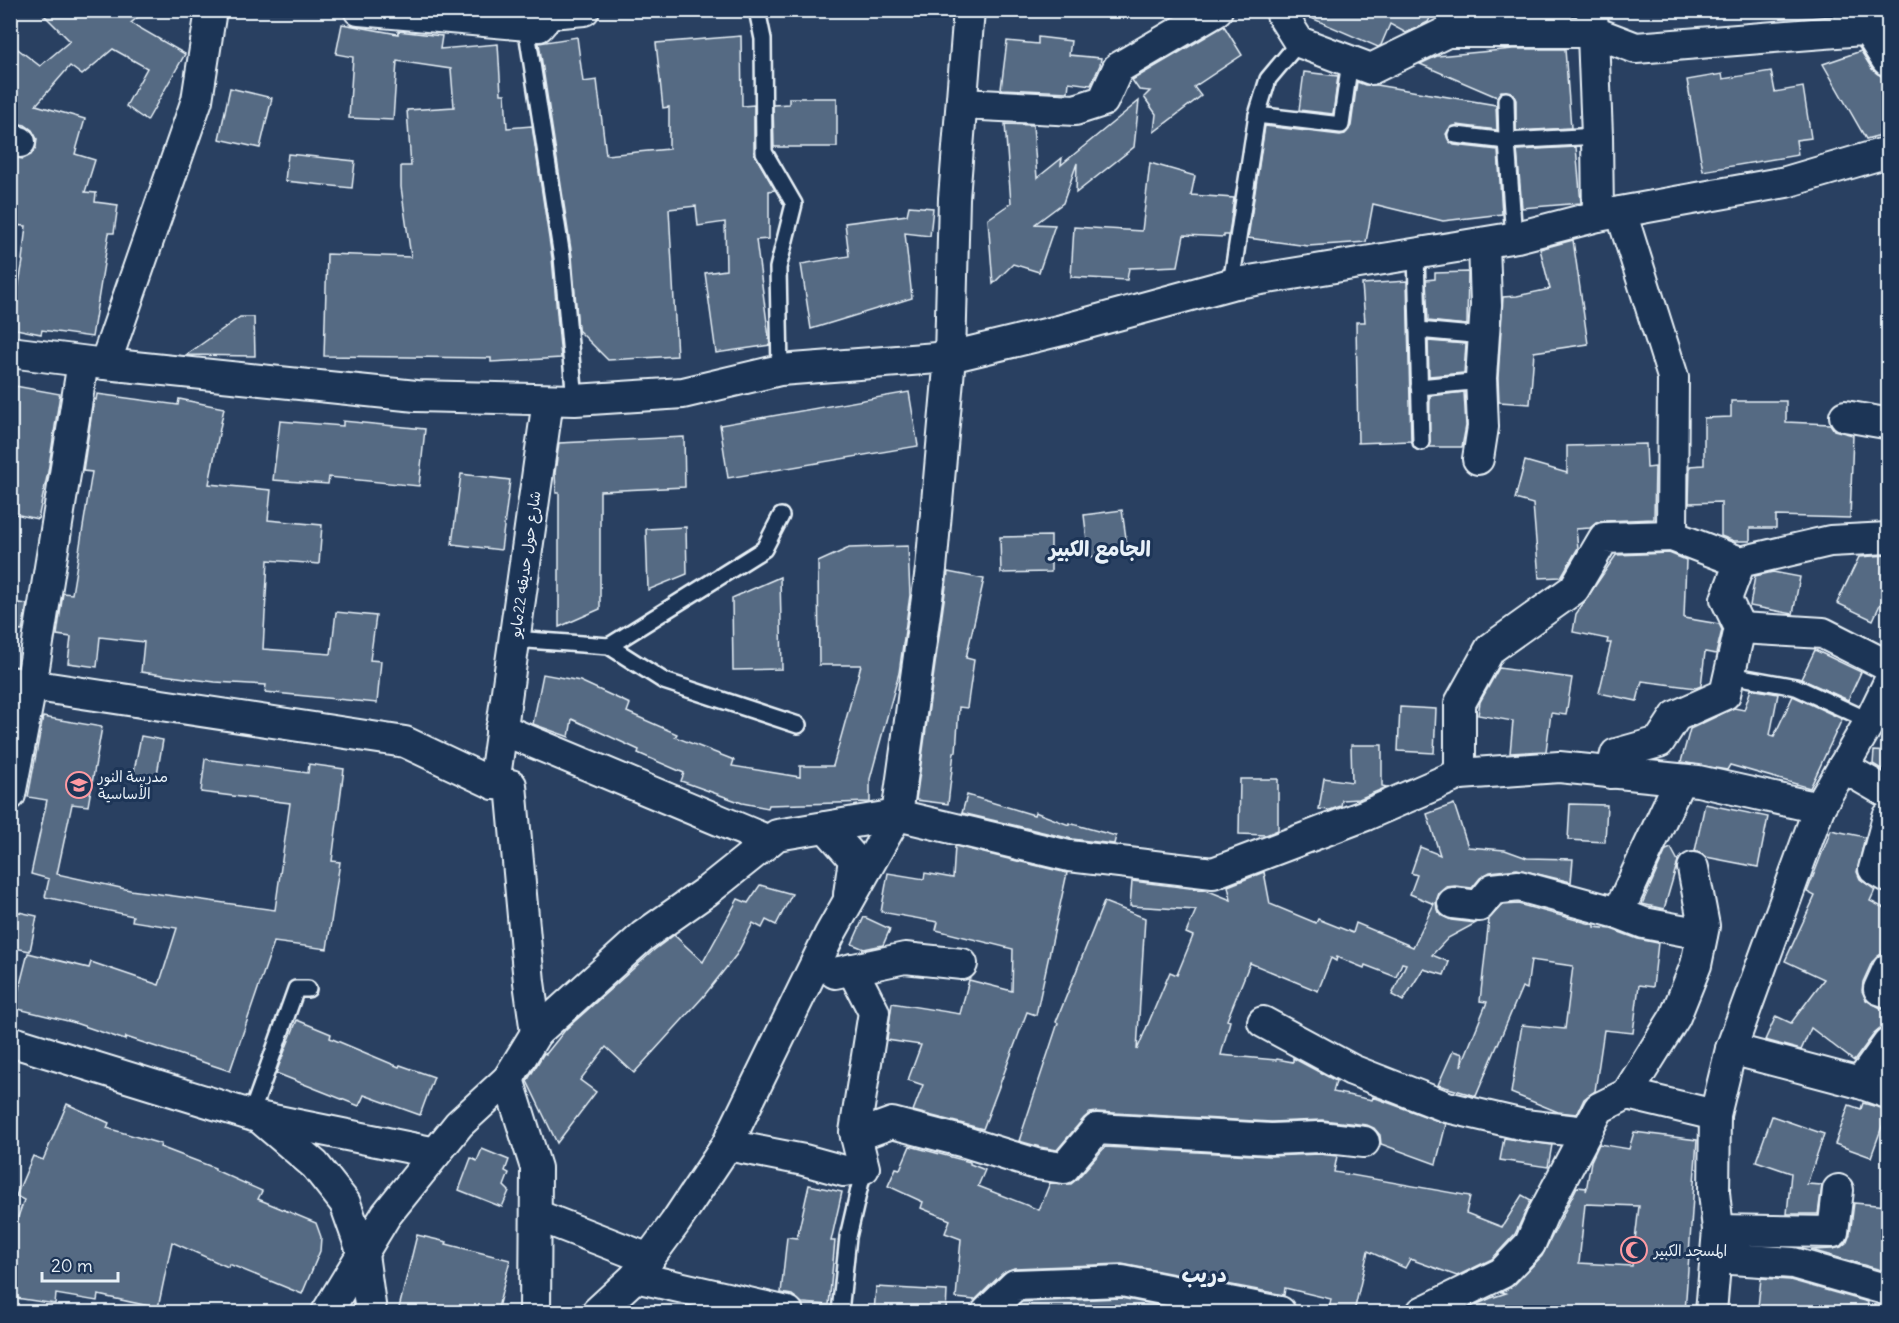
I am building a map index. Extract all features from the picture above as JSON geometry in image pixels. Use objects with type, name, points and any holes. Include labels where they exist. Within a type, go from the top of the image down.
[{"type":"street","points":[[10,795],[21,684],[94,363],[197,100],[211,10]]},
{"type":"street","points":[[359,10],[542,16],[584,10]]},
{"type":"street","points":[[597,1312],[642,1268],[727,1145],[808,979],[897,815],[931,568],[950,357],[954,198],[969,10]]},
{"type":"street","points":[[962,104],[1075,110],[1102,101],[1118,68],[1216,10]]},
{"type":"street","points":[[1281,12],[1299,42],[1371,69],[1447,32],[1468,10]]},
{"type":"street","points":[[1447,32],[1593,21],[1636,48],[1872,23],[1888,59]]},
{"type":"street","points":[[1593,21],[1597,136],[1609,214],[1673,377],[1672,536]]},
{"type":"street","points":[[10,352],[94,363],[416,396],[562,400],[683,393],[780,370],[950,357],[1062,330],[1231,284],[1514,238],[1609,214],[1786,182],[1888,152]]},
{"type":"street","points":[[1478,459],[1483,427],[1482,381],[1486,305],[1484,243]]},
{"type":"street","name":"شارع حول حديقه 22مايو","points":[[494,784],[514,639],[562,400]]},
{"type":"street","points":[[1845,416],[1885,423],[1888,421]]},
{"type":"street","points":[[1460,774],[1460,704],[1490,649],[1574,589],[1604,538],[1672,536],[1740,562],[1830,541],[1888,531]]},
{"type":"street","points":[[1611,772],[1616,754],[1659,742],[1676,716],[1725,694],[1740,628],[1726,599],[1740,562]]},
{"type":"street","points":[[1740,628],[1823,633],[1888,666]]},
{"type":"street","points":[[21,684],[405,742],[494,784],[511,785],[529,982],[536,1033]]},
{"type":"street","points":[[1711,1312],[1717,1244],[1714,1192],[1715,1114],[1731,1049],[1819,808],[1881,706]]},
{"type":"street","points":[[501,729],[769,841]]},
{"type":"street","points":[[327,1312],[386,1215],[459,1124],[508,1079],[536,1033],[643,936],[707,891],[777,835],[897,815],[1069,856],[1213,873],[1366,815],[1460,774],[1559,767],[1698,781],[1819,808]]},
{"type":"street","points":[[1843,768],[1888,793]]},
{"type":"street","points":[[1618,913],[1680,780]]},
{"type":"street","points":[[1888,817],[1874,869],[1888,877]]},
{"type":"street","points":[[826,827],[854,859],[847,904]]},
{"type":"street","points":[[1422,1312],[1502,1273],[1530,1244],[1542,1216],[1599,1108],[1627,1094],[1675,1017],[1696,965],[1704,926],[1693,868]]},
{"type":"street","points":[[1888,885],[1885,896],[1888,898]]},
{"type":"street","points":[[1453,903],[1479,906],[1493,890],[1519,886],[1618,913],[1644,923],[1702,934]]},
{"type":"street","points":[[808,979],[905,958],[962,964]]},
{"type":"street","points":[[727,1145],[804,1160],[844,1171],[864,1168],[855,1132],[874,1012],[852,969]]},
{"type":"street","points":[[1888,969],[1879,989],[1888,992]]},
{"type":"street","points":[[1263,1022],[1352,1070],[1447,1107],[1524,1125],[1586,1132]]},
{"type":"street","points":[[10,1041],[256,1116],[436,1153]]},
{"type":"street","points":[[1860,1083],[1888,1044]]},
{"type":"street","points":[[1731,1049],[1860,1083],[1888,1093]]},
{"type":"street","points":[[508,1079],[536,1168],[535,1312]]},
{"type":"street","points":[[1627,1094],[1715,1114]]},
{"type":"street","points":[[256,1116],[315,1165],[345,1203],[363,1254],[371,1312]]},
{"type":"street","points":[[856,1136],[892,1123],[1036,1164],[1064,1168],[1097,1129],[1271,1139],[1320,1137],[1364,1142]]},
{"type":"street","points":[[1717,1244],[1833,1232],[1838,1190]]},
{"type":"street","points":[[536,1215],[642,1268],[788,1312]]},
{"type":"street","points":[[1717,1244],[1888,1290]]},
{"type":"street","points":[[987,1312],[1015,1285],[1122,1281],[1280,1312]]},
{"type":"lane","points":[[757,10],[763,39],[764,152],[794,204],[778,268],[780,370]]},
{"type":"lane","points":[[542,16],[562,257],[562,400]]},
{"type":"lane","points":[[1231,284],[1257,115],[1268,79],[1299,42]]},
{"type":"lane","points":[[1257,115],[1341,125],[1350,61]]},
{"type":"lane","points":[[1506,100],[1514,238]]},
{"type":"lane","points":[[1456,135],[1507,141],[1597,136]]},
{"type":"lane","points":[[1416,254],[1420,442]]},
{"type":"lane","points":[[1418,330],[1484,336]]},
{"type":"lane","points":[[1419,387],[1482,381]]},
{"type":"lane","points":[[609,646],[764,549],[781,516]]},
{"type":"lane","points":[[514,639],[609,646],[664,681],[798,725]]},
{"type":"lane","points":[[1730,675],[1881,706]]},
{"type":"lane","points":[[256,1116],[296,989],[308,989]]},
{"type":"lane","points":[[840,1312],[849,1237],[864,1168]]},
{"type":"building","points":[[39,10],[146,10],[131,23],[185,54],[147,121],[126,106],[147,68],[113,49],[82,75],[70,66],[36,105],[85,119],[75,154],[95,160],[85,192],[96,193],[95,202],[118,205],[114,233],[109,233],[92,337],[42,330],[41,334],[11,328],[23,261],[26,226],[10,225],[13,187],[10,187],[10,157],[23,159],[31,155],[36,147],[37,139],[32,130],[25,125],[10,122],[10,43],[40,66],[70,41]]},
{"type":"building","points":[[1300,10],[1434,10],[1428,22],[1406,33],[1390,24],[1378,47],[1302,14]]},
{"type":"building","points":[[1509,10],[1563,10],[1563,15],[1510,15]]},
{"type":"building","points":[[342,24],[398,34],[398,31],[442,36],[440,49],[498,44],[501,94],[505,94],[507,128],[532,126],[552,258],[561,358],[491,362],[491,358],[324,356],[327,254],[411,257],[401,187],[401,166],[411,166],[407,110],[454,107],[451,69],[397,61],[393,120],[349,118],[353,57],[336,54]]},
{"type":"building","points":[[1224,26],[1242,55],[1194,87],[1201,96],[1154,132],[1156,114],[1144,97],[1150,91],[1139,90],[1132,80]]},
{"type":"building","points":[[741,36],[742,106],[754,105],[754,153],[775,190],[769,191],[769,239],[756,240],[770,345],[716,353],[705,273],[726,270],[725,222],[698,226],[696,206],[669,209],[677,356],[608,360],[578,330],[572,256],[539,43],[577,37],[583,82],[597,80],[606,155],[669,149],[669,107],[663,108],[656,43]]},
{"type":"building","points":[[1038,37],[1071,41],[1069,55],[1101,58],[1091,85],[1069,82],[1068,92],[1001,89],[1007,41],[1038,44]]},
{"type":"building","points":[[1513,49],[1565,49],[1571,128],[1516,131],[1516,100],[1511,92],[1501,91],[1497,97],[1420,64],[1437,56]]},
{"type":"building","points":[[1861,51],[1872,69],[1883,77],[1888,86],[1888,133],[1866,139],[1823,64]]},
{"type":"building","points":[[1771,71],[1775,92],[1803,87],[1811,138],[1796,140],[1798,155],[1703,171],[1687,80],[1722,74],[1723,79]]},
{"type":"building","points":[[1304,72],[1338,76],[1333,114],[1299,110]]},
{"type":"building","points":[[1357,82],[1496,105],[1497,130],[1457,125],[1449,129],[1446,134],[1454,145],[1498,150],[1502,214],[1443,221],[1373,204],[1366,242],[1308,246],[1248,238],[1265,126],[1345,134],[1351,126]]},
{"type":"building","points":[[230,88],[272,98],[260,148],[219,139]]},
{"type":"building","points":[[789,98],[837,98],[837,147],[774,147],[773,105],[789,104]]},
{"type":"building","points":[[1139,101],[1134,147],[1076,193],[1077,163],[1063,203],[1035,224],[1055,225],[1039,272],[1013,264],[993,284],[988,219],[1011,203],[1005,124],[1033,125],[1037,178],[1062,158],[1061,165]]},
{"type":"building","points":[[1576,147],[1581,203],[1522,208],[1517,150]]},
{"type":"building","points":[[288,154],[355,161],[352,188],[285,181]]},
{"type":"building","points":[[1150,163],[1195,176],[1191,195],[1234,198],[1229,235],[1224,235],[1224,237],[1184,235],[1178,266],[1129,268],[1127,280],[1071,277],[1074,227],[1142,231]]},
{"type":"building","points":[[909,206],[933,208],[930,236],[905,233],[912,298],[811,329],[801,264],[849,256],[845,223],[907,215]]},
{"type":"building","points":[[1573,240],[1588,344],[1534,352],[1530,404],[1499,402],[1498,378],[1503,297],[1550,289],[1540,249]]},
{"type":"building","points":[[1468,272],[1467,325],[1428,321],[1426,280],[1435,279],[1435,273]]},
{"type":"building","points":[[1407,281],[1411,441],[1358,443],[1356,322],[1365,322],[1362,284]]},
{"type":"building","points":[[240,317],[254,317],[255,356],[186,355]]},
{"type":"building","points":[[1428,341],[1466,344],[1464,373],[1429,376]]},
{"type":"building","points":[[15,386],[60,394],[38,519],[10,513],[10,413]]},
{"type":"building","points":[[909,392],[918,446],[728,478],[720,425]]},
{"type":"building","points":[[1464,392],[1466,426],[1462,447],[1429,447],[1430,396]]},
{"type":"building","points":[[97,394],[178,405],[179,399],[224,408],[209,484],[271,490],[268,520],[322,525],[319,564],[268,560],[263,649],[331,654],[336,612],[376,616],[370,660],[381,661],[377,703],[265,692],[266,685],[215,682],[141,672],[144,642],[100,637],[97,667],[68,663],[71,637],[57,635],[63,593],[72,594],[92,472],[83,471],[94,399],[96,400]]},
{"type":"building","points":[[1731,401],[1786,401],[1786,422],[1830,424],[1834,430],[1853,435],[1850,518],[1776,516],[1776,528],[1750,528],[1750,541],[1734,541],[1721,536],[1721,502],[1689,503],[1690,466],[1704,465],[1704,418],[1731,417]]},
{"type":"building","points":[[280,421],[343,426],[343,421],[425,429],[419,486],[329,477],[328,484],[273,480]]},
{"type":"building","points":[[684,437],[685,487],[600,491],[600,609],[559,627],[559,493],[556,493],[555,473],[559,443]]},
{"type":"building","points":[[1646,444],[1647,468],[1655,467],[1654,519],[1604,521],[1590,528],[1576,529],[1578,548],[1561,577],[1539,578],[1533,504],[1515,499],[1525,461],[1567,473],[1567,446]]},
{"type":"building","points":[[461,474],[510,480],[501,550],[452,544]]},
{"type":"building","points":[[1122,510],[1128,552],[1089,557],[1084,515]]},
{"type":"building","points":[[686,527],[687,574],[648,590],[646,529]]},
{"type":"building","points":[[1051,536],[1051,572],[1001,573],[1000,537]]},
{"type":"building","points":[[908,546],[910,595],[899,673],[870,779],[870,802],[769,805],[768,808],[742,803],[681,781],[684,773],[638,753],[639,750],[572,719],[569,737],[533,724],[543,674],[580,681],[630,704],[627,712],[677,734],[675,737],[734,760],[732,766],[800,777],[800,766],[833,766],[861,665],[819,665],[818,562],[849,548]]},
{"type":"building","points":[[1669,553],[1686,560],[1684,618],[1719,624],[1722,630],[1716,654],[1705,652],[1701,686],[1696,688],[1642,681],[1637,701],[1599,693],[1611,643],[1607,643],[1608,639],[1573,632],[1576,614],[1616,555]]},
{"type":"building","points":[[1888,555],[1888,587],[1873,620],[1837,603],[1859,557]]},
{"type":"building","points":[[948,572],[984,579],[966,658],[974,660],[967,708],[959,707],[956,752],[954,752],[948,804],[916,800]]},
{"type":"building","points":[[1773,572],[1800,577],[1793,614],[1750,606],[1755,576]]},
{"type":"building","points":[[780,577],[782,669],[733,670],[732,598]]},
{"type":"building","points":[[10,602],[27,604],[22,631],[10,630]]},
{"type":"building","points":[[1815,650],[1861,672],[1848,700],[1801,679]]},
{"type":"building","points":[[1499,668],[1572,678],[1566,715],[1551,713],[1546,751],[1510,753],[1513,721],[1478,715],[1480,702]]},
{"type":"building","points":[[1751,689],[1778,694],[1770,735],[1774,736],[1793,696],[1842,719],[1810,788],[1730,765],[1727,770],[1681,762],[1690,729],[1734,708],[1744,710]]},
{"type":"building","points":[[1400,707],[1436,709],[1434,753],[1398,751]]},
{"type":"building","points":[[43,717],[102,727],[88,806],[72,804],[57,874],[130,890],[275,910],[290,803],[201,792],[205,759],[308,773],[309,764],[344,769],[332,861],[340,862],[327,949],[274,942],[230,1071],[126,1037],[125,1040],[72,1022],[14,1008],[28,953],[89,968],[91,962],[159,985],[177,928],[132,921],[133,916],[45,897],[49,879],[31,874],[47,800],[28,797]]},
{"type":"building","points":[[141,736],[163,740],[156,780],[133,776]]},
{"type":"building","points":[[1351,745],[1382,745],[1382,786],[1387,787],[1359,799],[1342,800],[1341,806],[1330,810],[1319,809],[1324,778],[1352,782]]},
{"type":"building","points":[[1874,751],[1888,752],[1888,773],[1873,764]]},
{"type":"building","points":[[1240,779],[1278,779],[1278,830],[1266,835],[1239,834]]},
{"type":"building","points":[[967,795],[1034,815],[1035,812],[1069,825],[1069,823],[1116,836],[1114,844],[1072,839],[962,813]]},
{"type":"building","points":[[1454,804],[1468,847],[1505,850],[1527,858],[1573,859],[1571,882],[1517,869],[1490,872],[1480,878],[1472,888],[1446,887],[1439,893],[1436,902],[1437,910],[1442,916],[1451,920],[1476,923],[1448,938],[1432,955],[1449,962],[1444,975],[1423,969],[1403,1001],[1392,995],[1406,964],[1402,963],[1396,977],[1365,965],[1364,968],[1337,957],[1336,961],[1331,958],[1318,991],[1250,963],[1227,1020],[1230,1021],[1221,1055],[1293,1062],[1293,1058],[1336,1081],[1333,1092],[1372,1100],[1373,1097],[1446,1124],[1436,1164],[1381,1144],[1380,1135],[1374,1128],[1367,1125],[1322,1120],[1271,1122],[1097,1112],[1090,1113],[1084,1118],[1057,1150],[1019,1141],[1058,1023],[1056,1022],[1104,902],[1145,918],[1137,1050],[1170,972],[1177,975],[1193,936],[1186,933],[1196,910],[1130,906],[1132,881],[1206,890],[1231,900],[1228,886],[1264,872],[1270,904],[1316,923],[1318,919],[1353,933],[1356,923],[1413,947],[1434,904],[1410,894],[1417,875],[1411,873],[1420,847],[1440,855],[1427,814]]},
{"type":"building","points":[[1570,804],[1607,805],[1605,842],[1568,840]]},
{"type":"building","points":[[1705,804],[1768,817],[1758,867],[1706,857],[1695,851]]},
{"type":"building","points":[[1831,830],[1865,837],[1857,872],[1860,879],[1875,890],[1870,901],[1888,910],[1888,938],[1881,954],[1872,962],[1863,982],[1862,991],[1866,1000],[1888,1012],[1888,1027],[1874,1034],[1854,1061],[1811,1028],[1801,1050],[1765,1040],[1776,1016],[1791,1023],[1824,979],[1785,961],[1815,896],[1807,892]]},
{"type":"building","points":[[955,846],[1067,873],[1036,1015],[1027,1012],[983,1129],[913,1111],[923,1085],[908,1080],[921,1045],[887,1040],[892,1003],[960,1014],[969,980],[1012,991],[1013,949],[936,930],[938,922],[881,912],[888,873],[924,879],[925,873],[953,878]]},
{"type":"building","points":[[1671,848],[1678,861],[1664,909],[1642,904],[1666,850]]},
{"type":"building","points":[[760,885],[792,894],[776,925],[766,920],[762,928],[753,923],[737,954],[703,997],[634,1073],[606,1047],[580,1080],[596,1092],[557,1143],[527,1081],[544,1053],[546,1054],[566,1029],[654,950],[674,935],[703,962],[738,899],[748,903]]},
{"type":"building","points":[[1518,904],[1658,943],[1653,987],[1639,985],[1633,1033],[1604,1030],[1595,1091],[1584,1099],[1577,1114],[1558,1112],[1511,1093],[1522,1025],[1565,1029],[1573,966],[1531,960],[1527,989],[1522,987],[1476,1096],[1438,1085],[1453,1051],[1463,1054],[1461,1066],[1487,1002],[1480,1001],[1489,919],[1502,905]]},
{"type":"building","points":[[10,910],[37,916],[30,951],[10,947]]},
{"type":"building","points":[[864,917],[890,929],[883,945],[864,949],[852,944]]},
{"type":"building","points":[[297,1020],[331,1034],[330,1038],[399,1067],[400,1065],[434,1077],[420,1115],[364,1095],[359,1106],[276,1073]]},
{"type":"building","points":[[1863,1103],[1888,1110],[1871,1157],[1835,1144],[1849,1105],[1861,1109]]},
{"type":"building","points":[[67,1104],[109,1123],[107,1128],[161,1144],[160,1147],[215,1168],[262,1191],[258,1199],[316,1223],[321,1237],[320,1251],[302,1294],[229,1264],[228,1267],[172,1242],[158,1308],[98,1295],[97,1301],[56,1294],[55,1304],[10,1297],[10,1239],[24,1200],[16,1196],[33,1156],[43,1160]]},
{"type":"building","points":[[1772,1116],[1824,1134],[1807,1184],[1822,1185],[1818,1214],[1787,1214],[1791,1173],[1756,1161]]},
{"type":"building","points":[[1634,1132],[1697,1140],[1685,1312],[1460,1312],[1506,1293],[1502,1292],[1514,1285],[1542,1256],[1577,1187],[1587,1188],[1591,1161],[1599,1144],[1629,1149]],"holes":[[[1585,1204],[1639,1206],[1632,1266],[1579,1263]]]},
{"type":"building","points":[[1504,1138],[1552,1145],[1548,1167],[1500,1160]]},
{"type":"building","points":[[910,1146],[970,1162],[985,1170],[978,1186],[1039,1210],[1050,1183],[1071,1184],[1105,1147],[1270,1156],[1319,1154],[1337,1156],[1334,1172],[1470,1196],[1466,1213],[1502,1227],[1522,1195],[1531,1200],[1515,1234],[1492,1259],[1457,1276],[1410,1259],[1405,1268],[1368,1251],[1354,1312],[1329,1309],[1331,1299],[1285,1288],[1284,1295],[1122,1264],[1014,1268],[1003,1273],[975,1300],[956,1298],[961,1239],[945,1233],[950,1220],[921,1208],[923,1202],[888,1186],[896,1168],[900,1169]]},
{"type":"building","points":[[482,1149],[509,1160],[505,1171],[509,1173],[504,1186],[509,1191],[502,1207],[459,1190],[471,1158],[477,1161]]},
{"type":"building","points":[[809,1185],[842,1192],[831,1241],[835,1241],[829,1305],[802,1303],[792,1295],[781,1293],[787,1237],[797,1238]]},
{"type":"building","points":[[1854,1203],[1887,1206],[1882,1251],[1888,1252],[1888,1272],[1811,1250],[1833,1249],[1847,1242]]},
{"type":"building","points":[[417,1235],[510,1260],[497,1312],[398,1312]]},
{"type":"building","points":[[1761,1278],[1790,1280],[1868,1302],[1867,1312],[1796,1312],[1758,1307]]},
{"type":"building","points":[[876,1287],[947,1291],[946,1312],[874,1312]]},
{"type":"building","points":[[1121,1298],[1193,1312],[1011,1312],[1022,1302]]},
{"type":"place","name":"مدرسة النور الأساسية","points":[[79,785]]},
{"type":"place","name":"المسجد الكبير","points":[[1634,1250]]},
{"type":"district","name":"الجامع الكبير","points":[[1100,548]]},
{"type":"district","name":"دريب","points":[[1204,1274]]}]
